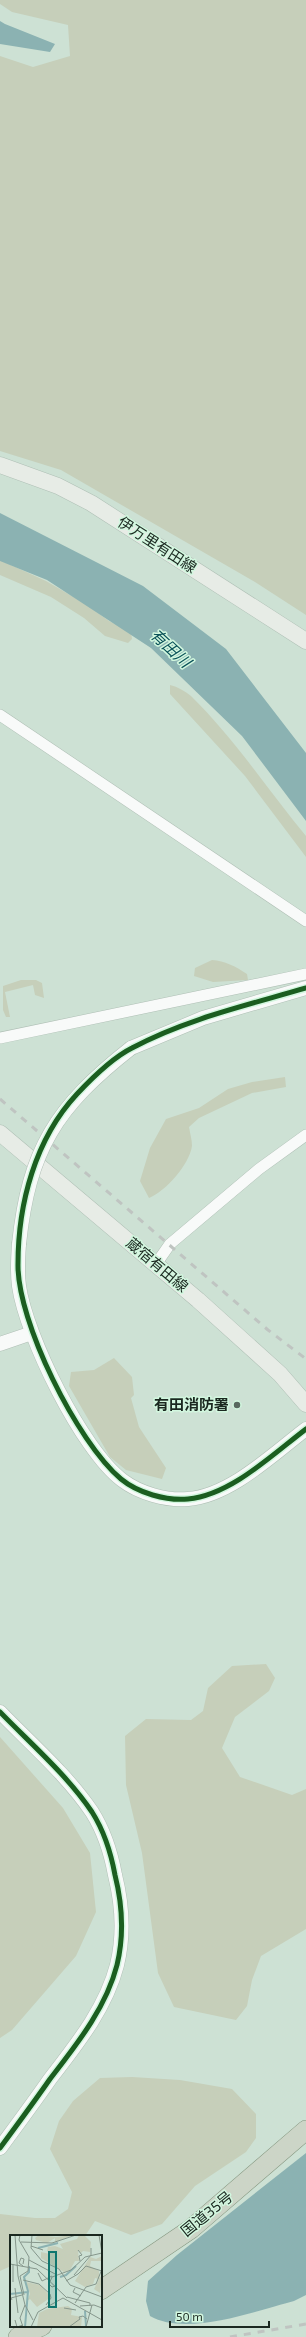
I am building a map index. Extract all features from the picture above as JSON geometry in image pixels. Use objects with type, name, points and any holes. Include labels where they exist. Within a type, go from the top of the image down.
[{"type":"highway","name":"国道35号","points":[[102,2289],[191,2228],[306,2130]]},
{"type":"highway","points":[[18,2337],[40,2327]]},
{"type":"main road","name":"伊万里有田線","points":[[0,465],[58,486],[92,503],[306,641]]},
{"type":"main road","name":"蔵宿有田線","points":[[0,1133],[156,1264],[280,1374],[306,1404]]},
{"type":"street","points":[[0,715],[306,920]]},
{"type":"street","points":[[0,1038],[306,974]]},
{"type":"street","points":[[306,988],[204,1018],[130,1048],[104,1069],[77,1095],[59,1117],[41,1150],[29,1181],[22,1210],[19,1244],[19,1288],[32,1333],[43,1360],[87,1440],[101,1459],[122,1480],[141,1490],[163,1497],[188,1499],[220,1491],[306,1428]]},
{"type":"street","points":[[156,1264],[170,1244],[258,1169],[306,1135]]},
{"type":"street","points":[[0,1344],[32,1333]]},
{"type":"street","points":[[0,1712],[73,1788],[93,1813],[104,1836],[113,1863],[120,1896],[121,1934],[117,1965],[103,2002],[78,2043],[0,2148]]},
{"type":"green space","points":[[0,0],[306,0],[306,615],[255,582],[61,470],[0,451],[0,56],[33,67],[70,56],[68,25],[12,12],[0,4]]},
{"type":"green space","points":[[0,560],[46,581],[84,603],[109,621],[131,632],[132,639],[128,643],[105,636],[84,618],[51,597],[0,575]]},
{"type":"green space","points":[[170,685],[181,689],[191,696],[222,729],[306,836],[306,857],[245,776],[170,694]]},
{"type":"green space","points":[[212,960],[230,964],[247,974],[248,980],[213,982],[194,976],[195,968]]},
{"type":"green space","points":[[21,980],[36,980],[42,983],[44,998],[35,995],[33,985],[5,992],[10,1017],[6,1017],[3,1010],[3,986]]},
{"type":"green space","points":[[285,1077],[286,1087],[252,1093],[199,1118],[189,1127],[192,1146],[182,1169],[162,1190],[149,1198],[140,1181],[150,1148],[166,1119],[199,1108],[228,1089],[252,1082]]},
{"type":"green space","points":[[114,1358],[132,1377],[134,1395],[131,1398],[139,1427],[166,1468],[162,1479],[126,1470],[110,1457],[69,1386],[71,1372],[94,1370]]},
{"type":"green space","points":[[266,1664],[275,1678],[269,1691],[235,1717],[222,1748],[240,1777],[292,1795],[306,1789],[306,1929],[261,1956],[252,1980],[247,2006],[236,2020],[174,2007],[158,1973],[142,1853],[126,1785],[125,1736],[146,1719],[191,1720],[203,1711],[208,1688],[232,1666]]},
{"type":"green space","points":[[0,1737],[63,1808],[90,1853],[96,1912],[76,1956],[12,2030],[0,2038]]},
{"type":"green space","points":[[132,2077],[180,2080],[232,2089],[256,2114],[256,2138],[246,2152],[195,2186],[162,2224],[131,2235],[95,2221],[86,2235],[10,2235],[10,2266],[0,2271],[0,2214],[35,2218],[55,2218],[68,2209],[72,2192],[50,2149],[59,2121],[73,2101],[100,2078]]},
{"type":"water","points":[[0,21],[55,44],[50,52],[0,44]]},
{"type":"water","name":"有田川","points":[[0,513],[143,586],[226,649],[306,753],[306,821],[242,736],[151,648],[47,580],[0,561]]},
{"type":"water","points":[[306,2153],[306,2295],[294,2301],[260,2311],[202,2323],[183,2324],[165,2322],[150,2316],[146,2301],[148,2281],[177,2255]]},
{"type":"railway","points":[[0,1099],[268,1330],[306,1359]]},
{"type":"railway","points":[[230,2337],[306,2324]]},
{"type":"cycle path","points":[[306,988],[195,1021],[174,1029],[125,1052],[96,1075],[62,1112],[50,1131],[40,1152],[32,1173],[21,1218],[18,1264],[20,1288],[27,1316],[53,1379],[86,1438],[104,1461],[121,1479],[128,1484],[144,1492],[171,1499],[188,1499],[204,1496],[236,1482],[266,1461],[306,1429]]},
{"type":"cycle path","points":[[0,1712],[60,1773],[92,1812],[109,1850],[121,1908],[121,1943],[117,1965],[106,1996],[90,2025],[0,2148]]},
{"type":"place","name":"有田消防署","points":[[237,1405]]}]
